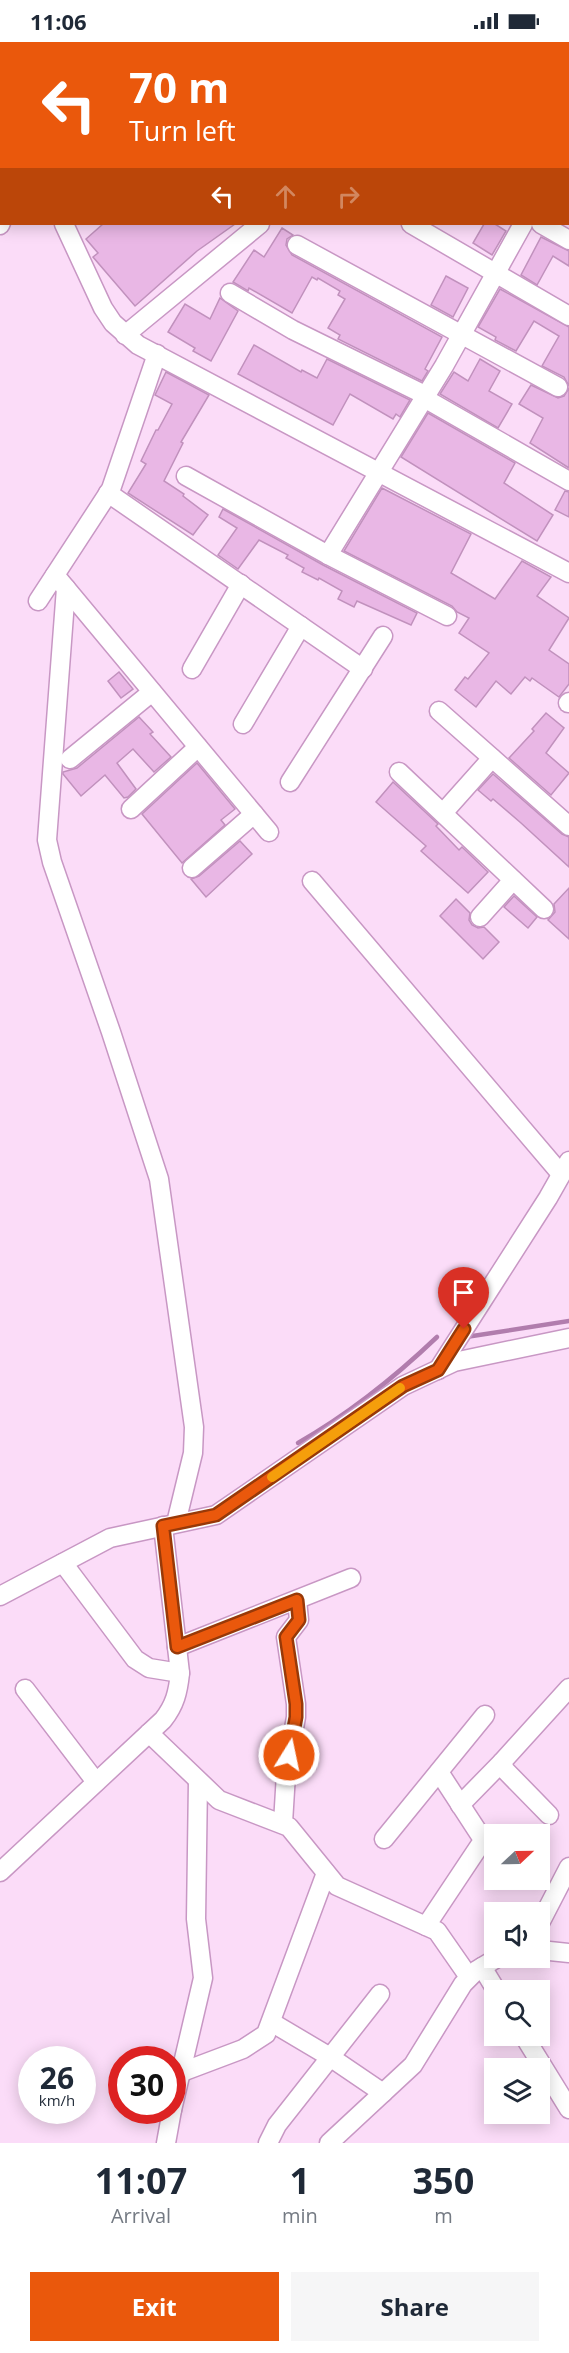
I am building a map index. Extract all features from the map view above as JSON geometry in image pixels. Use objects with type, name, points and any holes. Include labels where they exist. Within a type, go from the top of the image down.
[{"type":"street","points":[[64,225],[103,308],[125,335],[569,573]]},
{"type":"street","points":[[125,335],[259,225]]},
{"type":"street","points":[[413,225],[569,316]]},
{"type":"street","points":[[327,555],[425,397],[522,225]]},
{"type":"street","points":[[543,225],[569,240]]},
{"type":"street","points":[[297,245],[558,387]]},
{"type":"street","points":[[230,293],[293,330],[425,397],[569,481]]},
{"type":"street","points":[[38,601],[60,582],[115,479],[157,354]]},
{"type":"street","points":[[186,476],[327,555],[447,616]]},
{"type":"street","points":[[108,493],[363,669]]},
{"type":"street","points":[[60,582],[269,832]]},
{"type":"street","points":[[0,1872],[149,1733],[172,1708],[178,1695],[180,1673],[170,1525],[193,1453],[194,1427],[159,1179],[52,862],[47,840],[60,582]]},
{"type":"street","points":[[192,669],[241,584]]},
{"type":"street","points":[[243,724],[301,626]]},
{"type":"street","points":[[290,782],[383,636]]},
{"type":"street","points":[[70,759],[152,692]]},
{"type":"street","points":[[439,711],[568,823]]},
{"type":"street","points":[[131,809],[198,747]]},
{"type":"street","points":[[443,813],[492,758]]},
{"type":"street","points":[[399,772],[544,909]]},
{"type":"street","points":[[192,868],[254,814]]},
{"type":"street","points":[[480,918],[513,880]]},
{"type":"street","points":[[312,881],[565,1167],[438,1370]]},
{"type":"street","points":[[0,1596],[110,1538],[216,1515],[403,1386],[454,1362],[569,1338]]},
{"type":"street","points":[[63,1563],[135,1659],[149,1668],[180,1673]]},
{"type":"street","points":[[177,1647],[351,1578]]},
{"type":"street","points":[[283,1823],[286,1774],[296,1717],[286,1637],[299,1620],[297,1600]]},
{"type":"street","points":[[460,1805],[569,1688]]},
{"type":"street","points":[[26,1689],[96,1782]]},
{"type":"street","points":[[384,1839],[485,1715]]},
{"type":"street","points":[[149,1733],[224,1803],[283,1823],[294,1832],[326,1873],[343,1890],[437,1931],[482,1967],[490,1980]]},
{"type":"street","points":[[502,1762],[505,1770],[549,1815]]},
{"type":"street","points":[[426,1926],[481,1845],[482,1838],[439,1772]]},
{"type":"street","points":[[186,2054],[203,1978],[196,1918],[198,1781]]},
{"type":"street","points":[[550,1904],[569,1867]]},
{"type":"street","points":[[186,2070],[259,2040],[266,2034],[326,1873]]},
{"type":"street","points":[[550,1951],[569,1953]]},
{"type":"street","points":[[329,2143],[419,2057],[482,1967]]},
{"type":"street","points":[[268,2143],[277,2125],[380,1994]]},
{"type":"street","points":[[271,2022],[330,2057],[383,2093]]},
{"type":"street","points":[[530,2046],[569,2109]]},
{"type":"street","points":[[166,2143],[169,2124]]},
{"type":"building","points":[[102,225],[234,225],[197,251],[135,306],[93,257],[98,253],[86,239]]},
{"type":"building","points":[[483,225],[497,225],[506,231],[492,255],[473,243]]},
{"type":"building","points":[[282,228],[293,235],[287,239],[286,245],[292,255],[442,337],[425,369],[428,371],[422,381],[338,339],[340,335],[328,328],[345,299],[338,295],[340,291],[318,278],[317,280],[312,277],[292,313],[249,288],[248,291],[233,282],[254,250],[264,257]]},
{"type":"building","points":[[541,237],[569,251],[569,266],[553,256],[537,285],[521,275]]},
{"type":"building","points":[[446,276],[468,288],[453,317],[431,305]]},
{"type":"building","points":[[500,289],[569,327],[569,386],[564,377],[542,366],[559,336],[534,321],[516,351],[495,340],[496,337],[478,327]]},
{"type":"building","points":[[220,298],[238,311],[211,361],[193,351],[195,348],[168,332],[185,304],[210,319]]},
{"type":"building","points":[[254,345],[301,372],[302,370],[317,378],[327,359],[410,400],[400,417],[396,414],[393,419],[350,394],[333,425],[238,374]]},
{"type":"building","points":[[480,359],[500,371],[489,391],[512,404],[498,428],[440,394],[454,372],[468,381]]},
{"type":"building","points":[[166,372],[209,395],[181,442],[183,443],[164,481],[184,494],[183,496],[208,515],[193,535],[128,493],[146,464],[141,461],[172,404],[155,395]]},
{"type":"building","points":[[531,385],[558,398],[564,396],[569,388],[569,468],[530,443],[543,418],[519,404]]},
{"type":"building","points":[[428,413],[515,463],[504,483],[553,515],[537,541],[401,457]]},
{"type":"building","points":[[382,488],[471,534],[451,573],[495,599],[522,561],[551,577],[537,596],[569,618],[549,650],[569,664],[569,684],[559,697],[532,678],[530,681],[525,677],[511,694],[496,681],[476,707],[455,690],[465,677],[468,679],[489,653],[459,633],[469,618],[457,612],[452,606],[344,551]]},
{"type":"building","points":[[565,491],[569,492],[569,517],[555,510]]},
{"type":"building","points":[[223,509],[323,565],[417,613],[411,625],[357,601],[354,607],[338,599],[342,591],[319,578],[318,580],[302,572],[304,568],[286,558],[288,555],[259,540],[238,569],[218,555],[237,528],[219,517]]},
{"type":"building","points":[[119,672],[133,689],[121,698],[108,681]]},
{"type":"building","points":[[546,713],[564,728],[546,753],[569,773],[551,795],[509,758],[534,731],[532,729]]},
{"type":"building","points":[[139,717],[153,732],[150,734],[171,757],[154,772],[133,749],[117,763],[136,789],[128,797],[124,798],[105,775],[81,796],[63,772],[77,768]]},
{"type":"building","points":[[197,763],[235,809],[221,820],[225,825],[182,863],[142,814]]},
{"type":"building","points":[[493,774],[562,834],[569,837],[569,867],[493,799],[491,801],[478,790]]},
{"type":"building","points":[[393,782],[438,824],[436,826],[459,850],[462,847],[488,872],[468,893],[421,851],[426,846],[376,802]]},
{"type":"building","points":[[240,841],[252,854],[206,897],[191,879],[199,876]]},
{"type":"building","points":[[569,888],[569,939],[548,920],[555,912],[554,904]]},
{"type":"building","points":[[514,896],[537,917],[528,928],[504,907]]},
{"type":"building","points":[[456,899],[470,913],[469,920],[472,925],[478,928],[484,927],[499,942],[483,959],[440,916]]},
{"type":"waterway","points":[[466,1337],[569,1321]]},
{"type":"waterway","points":[[298,1443],[371,1394],[437,1337]]},
{"type":"slow traffic","points":[[272,1477],[400,1388]]},
{"type":"route","points":[[289,1755],[296,1704],[285,1641],[287,1634],[300,1617],[297,1600],[177,1647],[163,1526],[216,1515],[403,1386],[438,1370],[464,1329]]}]
